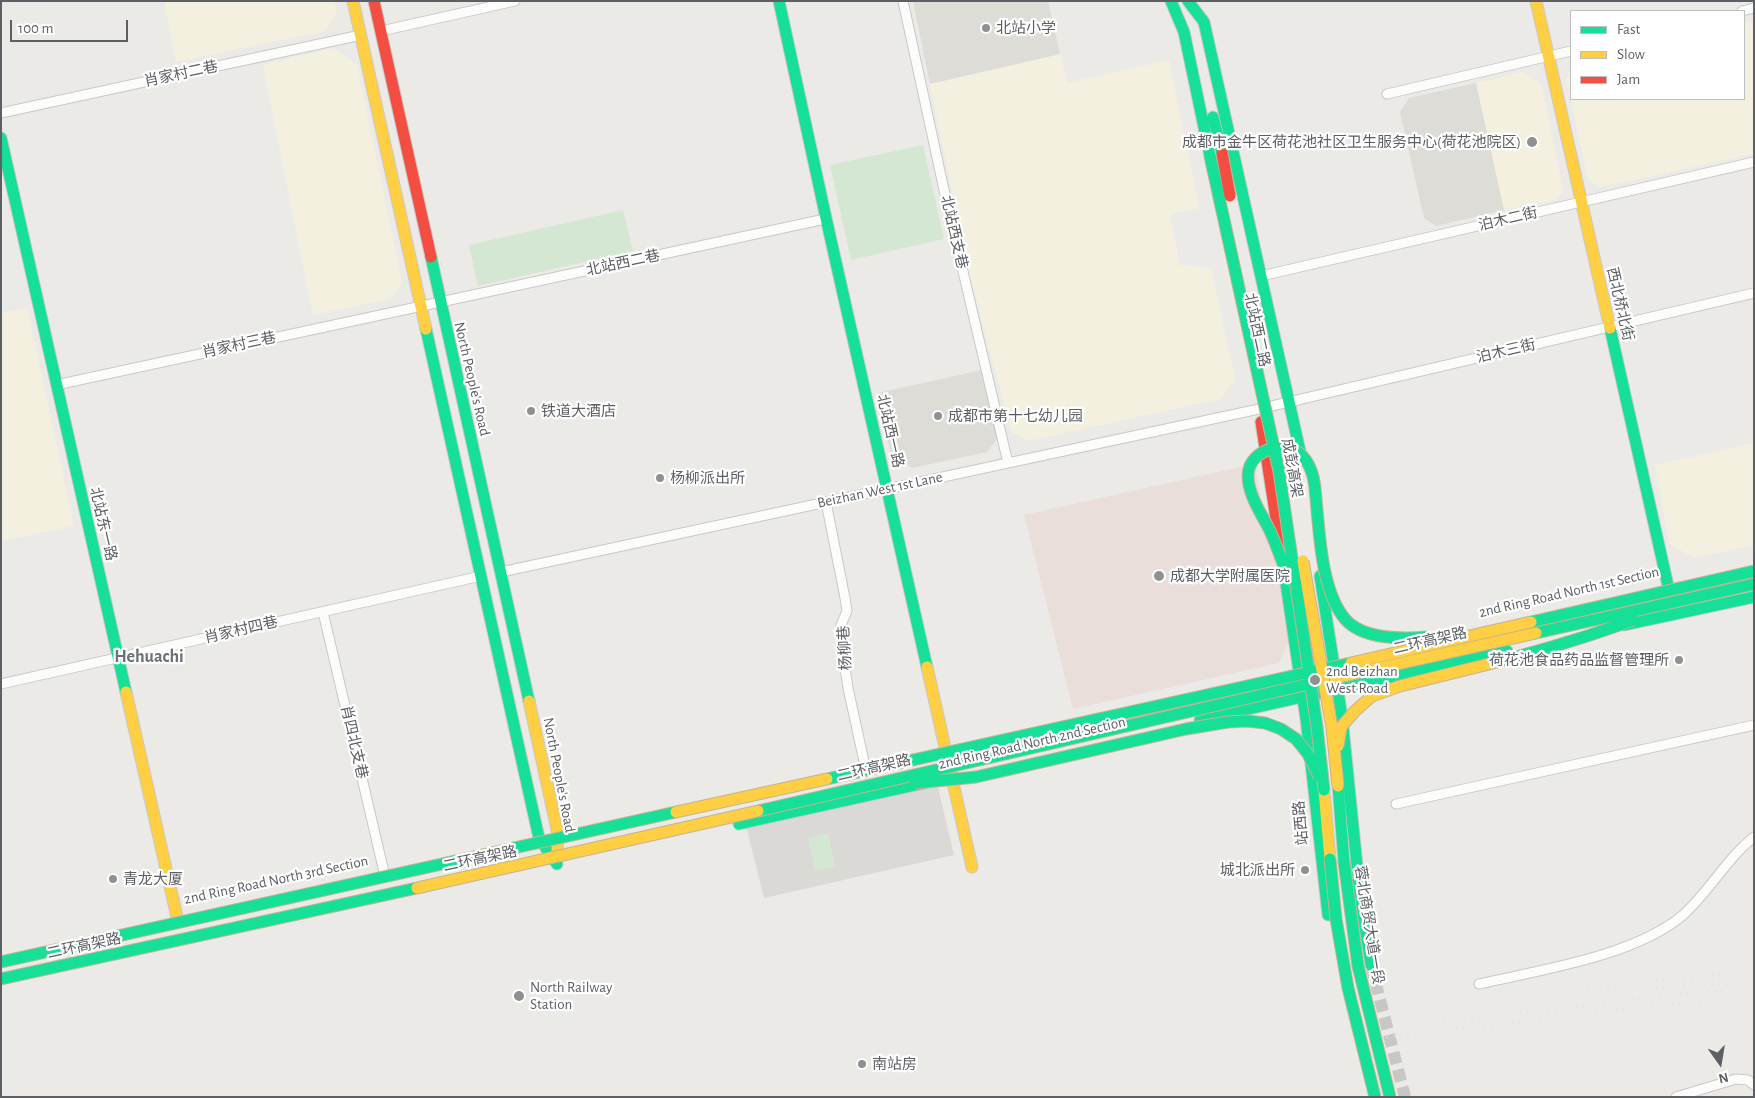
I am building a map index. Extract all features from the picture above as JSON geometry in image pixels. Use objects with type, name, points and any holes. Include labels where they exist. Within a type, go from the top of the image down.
[{"type":"main road","name":"North People's Road","points":[[353,1],[539,838],[557,864]]},
{"type":"main road","name":"North People's Road","points":[[374,1],[558,834],[557,864]]},
{"type":"main road","name":"北站西一路","points":[[779,1],[825,219],[888,488],[972,868]]},
{"type":"main road","points":[[1170,1],[1184,32],[1216,155]]},
{"type":"main road","name":"北站西二路","points":[[1170,1],[1259,408],[1300,669]]},
{"type":"main road","points":[[1183,1],[1194,30],[1216,155]]},
{"type":"main road","name":"北站西二路","points":[[1188,1],[1204,22],[1290,401],[1306,480],[1332,661]]},
{"type":"main road","name":"西北桥北街","points":[[1536,1],[1675,614]]},
{"type":"main road","name":"北站东一路","points":[[1,138],[177,917]]},
{"type":"main road","name":"成彭高架","points":[[1216,155],[1279,471],[1317,727],[1324,790]]},
{"type":"main road","name":"成彭高架","points":[[1216,155],[1288,472],[1332,728],[1338,786]]},
{"type":"main road","points":[[1299,605],[1273,538],[1249,487],[1247,473],[1252,460],[1267,449],[1284,448],[1298,452],[1308,463],[1314,477],[1327,580],[1334,602],[1344,619],[1364,632],[1387,639],[1494,631]]},
{"type":"main road","points":[[1509,627],[1581,601],[1754,562]]},
{"type":"main road","name":"2nd Ring Road North 1st Section","points":[[1332,661],[1754,566]]},
{"type":"main road","name":"二环高架路","points":[[1,962],[1494,631],[1754,571]]},
{"type":"main road","name":"二环高架路","points":[[1,979],[551,859],[1754,584]]},
{"type":"main road","points":[[1338,786],[1338,746],[1341,727],[1372,696],[1400,686],[1554,648],[1599,633],[1684,600],[1754,590]]},
{"type":"main road","points":[[1338,688],[1754,597]]},
{"type":"main road","points":[[1332,661],[1342,717],[1360,895],[1371,965]]},
{"type":"main road","name":"2nd Ring Road North 2nd Section","points":[[558,834],[1332,661]]},
{"type":"main road","name":"站西路","points":[[1300,669],[1320,862],[1338,974]]},
{"type":"main road","name":"2nd Ring Road North 2nd Section","points":[[557,864],[952,777],[1338,688]]},
{"type":"main road","points":[[849,790],[976,777],[1218,723],[1246,720],[1272,724],[1289,734],[1306,752],[1324,790]]},
{"type":"main road","name":"蓉北商贸大道一段","points":[[1338,786],[1344,862],[1358,966],[1390,1097]]},
{"type":"main road","name":"蓉北商贸大道一段","points":[[1324,790],[1336,919],[1348,988],[1375,1097]]},
{"type":"main road","name":"2nd Ring Road North 3rd Section","points":[[1,954],[558,834]]},
{"type":"main road","points":[[1,985],[557,864]]},
{"type":"main road","points":[[1,954],[31,956]]},
{"type":"street","points":[[380,31],[514,1]]},
{"type":"street","name":"北站西支巷","points":[[903,1],[946,199],[1008,463]]},
{"type":"street","name":"肖家村二巷","points":[[1,113],[361,35]]},
{"type":"street","points":[[1387,94],[1570,51]]},
{"type":"street","name":"泊木二街","points":[[1261,276],[1754,162]]},
{"type":"street","name":"北站西二巷","points":[[422,306],[825,219]]},
{"type":"street","name":"泊木三街","points":[[1259,408],[1754,293]]},
{"type":"street","name":"肖家村三巷","points":[[56,385],[422,306]]},
{"type":"street","name":"Beizhan West 1st Lane","points":[[501,572],[1259,408]]},
{"type":"street","name":"杨柳巷","points":[[826,502],[845,598],[846,611],[842,625],[842,649],[865,766]]},
{"type":"street","name":"肖家村四巷","points":[[1,684],[481,576]]},
{"type":"street","name":"肖四北支巷","points":[[323,612],[384,872]]},
{"type":"street","points":[[1396,804],[1754,725]]},
{"type":"street","points":[[1479,984],[1592,958],[1646,938],[1680,917],[1698,902],[1744,844],[1754,837]]},
{"type":"street","points":[[1676,1097],[1736,1079],[1748,1080],[1754,1085]]},
{"type":"shaded area","points":[[164,1],[334,1],[336,15],[324,31],[176,62]]},
{"type":"shaded area","name":"北站小学","points":[[913,1],[1048,1],[1060,54],[930,84]]},
{"type":"shaded area","points":[[1754,21],[1754,154],[1601,187],[1588,180],[1571,100],[1745,100],[1745,23]]},
{"type":"shaded area","points":[[333,48],[357,65],[402,283],[390,299],[313,315],[263,65]]},
{"type":"shaded area","points":[[1060,54],[1067,83],[1169,60],[1199,208],[1170,214],[1180,265],[1211,268],[1235,380],[1220,399],[1028,441],[1012,433],[968,269],[930,84]]},
{"type":"shaded area","points":[[1523,72],[1541,84],[1563,189],[1556,200],[1504,210],[1476,83]]},
{"type":"shaded area","points":[[1570,72],[1570,97],[1566,78]]},
{"type":"shaded area","points":[[1476,83],[1504,210],[1436,226],[1424,218],[1400,112],[1409,98]]},
{"type":"shaded area","points":[[27,308],[74,526],[1,541],[1,313]]},
{"type":"shaded area","name":"成都市第十七幼儿园","points":[[982,370],[998,438],[987,452],[912,468],[891,455],[878,393]]},
{"type":"shaded area","points":[[1754,443],[1754,545],[1694,558],[1669,543],[1655,465]]},
{"type":"shaded area","name":"成都大学附属医院","points":[[1254,464],[1291,637],[1279,663],[1073,709],[1024,515]]},
{"type":"shaded area","points":[[937,783],[954,855],[764,898],[746,826]]},
{"type":"green space","points":[[923,145],[944,239],[851,260],[830,165]]},
{"type":"green space","points":[[623,210],[633,251],[478,286],[469,245]]},
{"type":"green space","points":[[828,833],[835,867],[815,871],[808,838]]},
{"type":"tunnel","points":[[1371,965],[1405,1097]]},
{"type":"railway","points":[[1566,993],[1685,977],[1731,974]]},
{"type":"railway","points":[[1656,989],[1695,984],[1728,984]]},
{"type":"railway","points":[[1430,1024],[1695,992],[1729,991]]},
{"type":"railway","points":[[1345,1042],[1655,1006],[1729,1001]]},
{"type":"traffic: fast","points":[[779,1],[927,667]]},
{"type":"traffic: fast","points":[[1171,1],[1184,32],[1210,156]]},
{"type":"traffic: fast","points":[[1188,1],[1204,22],[1302,460]]},
{"type":"traffic: fast","points":[[1213,117],[1222,153]]},
{"type":"traffic: fast","points":[[1,138],[126,692]]},
{"type":"traffic: fast","points":[[1210,156],[1279,471],[1317,727],[1324,790]]},
{"type":"traffic: fast","points":[[431,257],[529,701]]},
{"type":"traffic: fast","points":[[1610,328],[1671,599]]},
{"type":"traffic: fast","points":[[426,329],[539,838],[557,864]]},
{"type":"traffic: fast","points":[[1288,577],[1273,537],[1250,490],[1248,475],[1250,466],[1255,458],[1271,449],[1280,448],[1298,453],[1309,465],[1314,483],[1327,582],[1332,596],[1345,619],[1362,631],[1383,637],[1427,637]]},
{"type":"traffic: fast","points":[[1284,570],[1306,719],[1328,915]]},
{"type":"traffic: fast","points":[[1531,622],[1754,571]]},
{"type":"traffic: fast","points":[[1320,576],[1342,717],[1360,895],[1371,965]]},
{"type":"traffic: fast","points":[[1536,633],[1754,584]]},
{"type":"traffic: fast","points":[[1624,625],[1754,597]]},
{"type":"traffic: fast","points":[[1497,662],[1565,643],[1633,620]]},
{"type":"traffic: fast","points":[[1200,720],[1507,651]]},
{"type":"traffic: fast","points":[[827,779],[1351,663]]},
{"type":"traffic: fast","points":[[758,811],[1335,678]]},
{"type":"traffic: fast","points":[[915,783],[976,777],[1186,729],[1247,721],[1265,723],[1281,729],[1296,739],[1308,754],[1319,776]]},
{"type":"traffic: fast","points":[[739,824],[925,783]]},
{"type":"traffic: fast","points":[[1338,786],[1344,862]]},
{"type":"traffic: fast","points":[[1,962],[676,812]]},
{"type":"traffic: fast","points":[[1330,859],[1336,919],[1348,988],[1375,1097]]},
{"type":"traffic: fast","points":[[1344,862],[1358,966],[1390,1097]]},
{"type":"traffic: fast","points":[[1,979],[417,888]]},
{"type":"traffic: slow","points":[[353,1],[426,329]]},
{"type":"traffic: slow","points":[[1536,1],[1610,328]]},
{"type":"traffic: slow","points":[[1303,561],[1332,728],[1338,786]]},
{"type":"traffic: slow","points":[[1351,663],[1531,622]]},
{"type":"traffic: slow","points":[[1335,678],[1536,633]]},
{"type":"traffic: slow","points":[[1338,746],[1341,727],[1372,696],[1400,686],[1497,662]]},
{"type":"traffic: slow","points":[[927,667],[972,867]]},
{"type":"traffic: slow","points":[[126,692],[177,917]]},
{"type":"traffic: slow","points":[[529,701],[558,834],[557,850]]},
{"type":"traffic: slow","points":[[676,812],[827,779]]},
{"type":"traffic: slow","points":[[1324,790],[1330,859]]},
{"type":"traffic: slow","points":[[417,888],[758,811]]},
{"type":"traffic: jam","points":[[374,1],[431,257]]},
{"type":"traffic: jam","points":[[1222,153],[1230,196]]},
{"type":"traffic: jam","points":[[1261,422],[1280,545]]},
{"type":"place","name":"北站小学","points":[[986,28]]},
{"type":"place","name":"成都市金牛区荷花池社区卫生服务中心(荷花池院区)","points":[[1532,142]]},
{"type":"place","name":"铁道大酒店","points":[[531,411]]},
{"type":"place","name":"成都市第十七幼儿园","points":[[938,416]]},
{"type":"place","name":"杨柳派出所","points":[[660,478]]},
{"type":"place","name":"成都大学附属医院","points":[[1159,576]]},
{"type":"place","name":"荷花池食品药品监督管理所","points":[[1679,660]]},
{"type":"place","name":"2nd Beizhan West Road","points":[[1315,680]]},
{"type":"place","name":"城北派出所","points":[[1305,870]]},
{"type":"place","name":"青龙大厦","points":[[113,879]]},
{"type":"place","name":"North Railway Station","points":[[519,996]]},
{"type":"place","name":"南站房","points":[[862,1064]]},
{"type":"district","name":"Hehuachi","points":[[149,657]]}]
